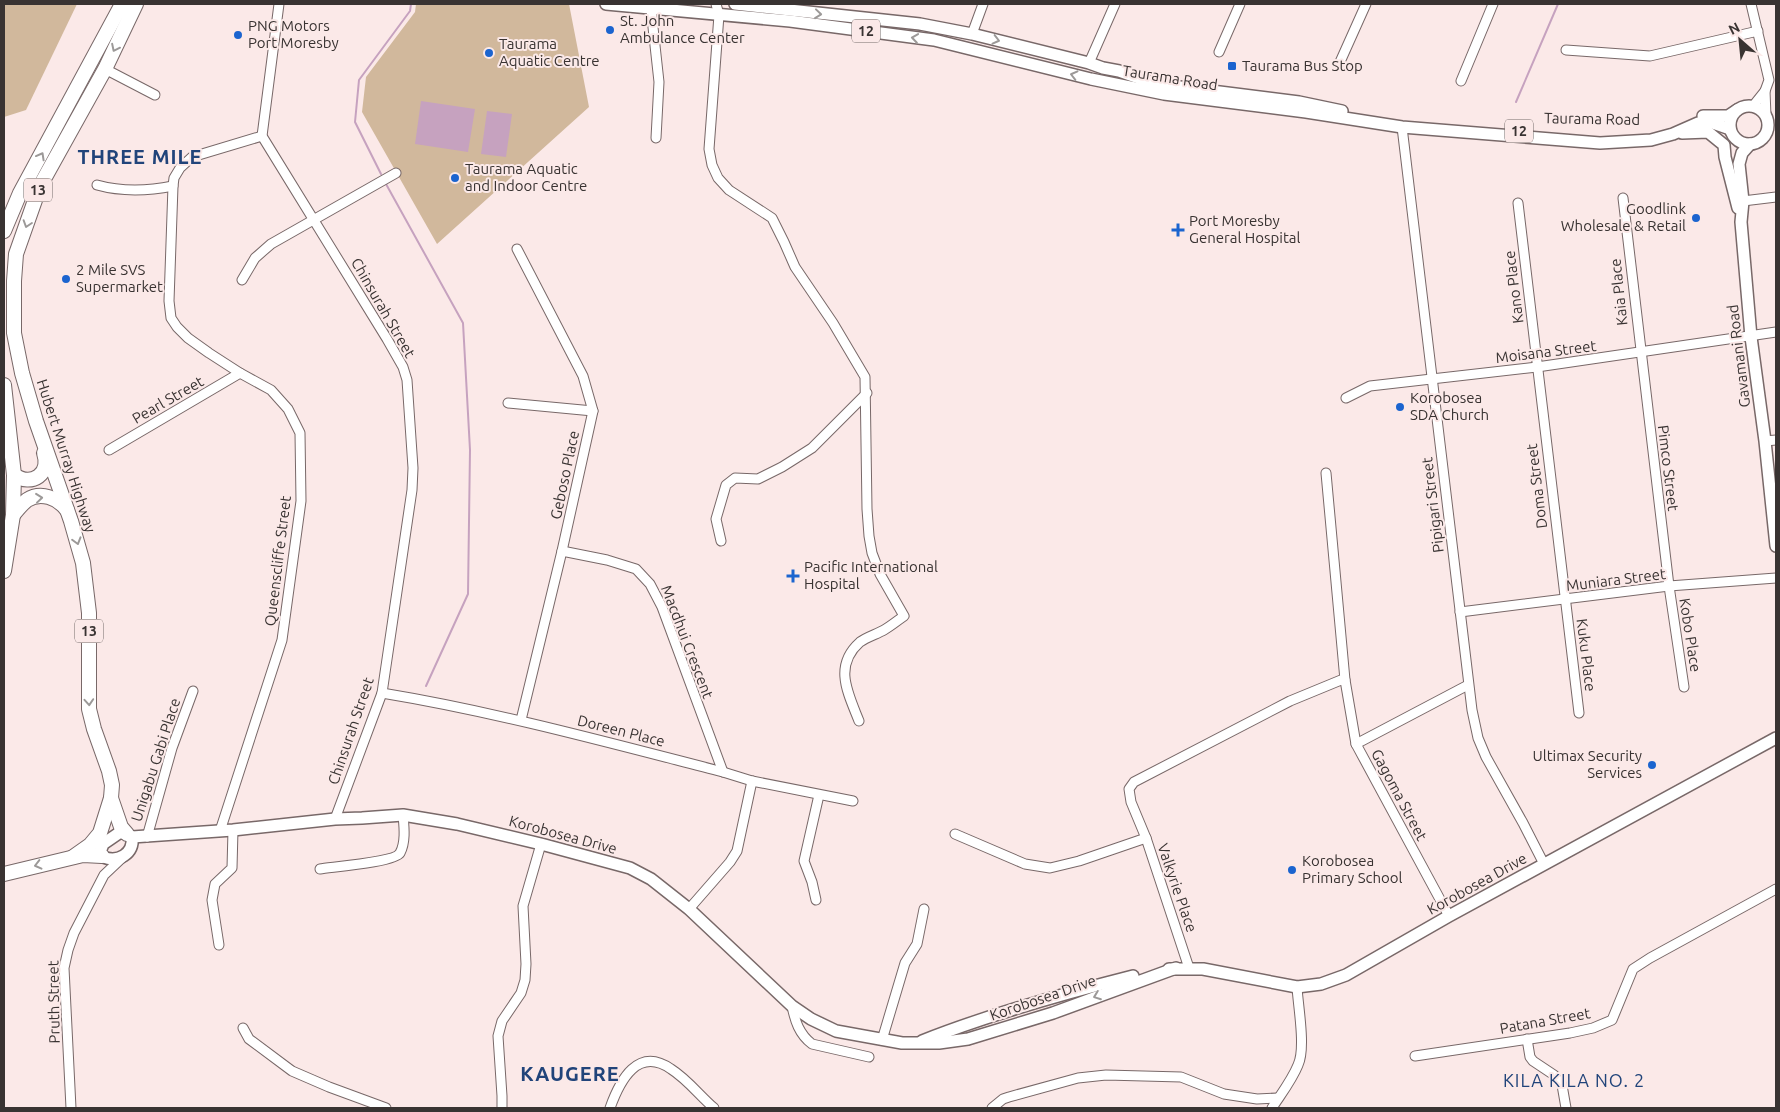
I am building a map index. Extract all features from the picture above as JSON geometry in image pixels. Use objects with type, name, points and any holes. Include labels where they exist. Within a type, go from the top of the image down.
[{"type":"highway","name":"Hubert Murray Highway","points":[[4,874],[73,857],[90,845],[100,833],[111,798],[112,784],[109,771],[89,709],[89,613],[83,564],[22,373],[14,333],[14,281],[16,254],[40,186],[105,69],[136,4]]},
{"type":"highway","name":"13","points":[[4,231],[7,220],[20,193],[120,7]]},
{"type":"highway","points":[[4,385],[14,475],[13,515],[4,572]]},
{"type":"highway","points":[[14,475],[21,480],[30,480],[42,473],[45,466],[46,458],[37,432],[36,421]]},
{"type":"highway","points":[[13,515],[26,501],[34,497],[51,498],[62,503],[67,510]]},
{"type":"highway","points":[[111,798],[121,827],[129,835]]},
{"type":"highway","points":[[73,857],[84,855],[103,857]]},
{"type":"main road","name":"Taurama Road","points":[[606,4],[651,9],[717,9],[790,21],[934,40],[1091,79],[1164,94],[1306,112],[1402,127],[1600,143],[1636,141],[1673,134],[1698,123],[1710,122],[1733,133]]},
{"type":"main road","name":"Taurama Road","points":[[735,4],[793,8],[920,24],[972,34],[1119,71],[1156,84],[1299,102],[1396,120],[1585,136],[1634,137],[1656,133],[1707,115],[1728,116],[1737,110]]},
{"type":"main road","name":"12","points":[[1737,110],[1742,107],[1753,106]]},
{"type":"main road","points":[[1753,106],[1763,112],[1770,120],[1766,133],[1754,142]]},
{"type":"main road","points":[[1725,158],[1732,147],[1733,133],[1730,121],[1737,110]]},
{"type":"main road","name":"Gavamani Road","points":[[1673,134],[1708,132],[1724,145],[1725,158],[1741,222],[1751,337],[1771,440],[1776,546]]},
{"type":"main road","name":"12","points":[[1733,133],[1744,143],[1754,142]]},
{"type":"main road","points":[[1754,142],[1776,134]]},
{"type":"main road","name":"Gavamani Road","points":[[1741,222],[1743,201],[1739,164],[1742,153],[1754,142]]},
{"type":"main road","name":"Korobosea Drive","points":[[129,835],[146,837],[335,819],[403,815],[458,824],[541,844],[642,873],[689,910],[792,1006],[811,1019],[836,1031],[882,1040],[902,1043],[939,1043],[953,1042],[1053,1013],[1176,968],[1203,969],[1297,987],[1321,984],[1346,975],[1449,916],[1776,738]]},
{"type":"main road","points":[[127,853],[132,844],[129,835],[118,833],[102,844],[100,852],[103,857],[114,859],[127,853],[146,837]]},
{"type":"street","points":[[262,136],[279,4]]},
{"type":"street","points":[[972,34],[983,4]]},
{"type":"street","points":[[1089,64],[1115,4]]},
{"type":"street","points":[[1219,52],[1240,4]]},
{"type":"street","points":[[1340,62],[1366,4]]},
{"type":"street","points":[[1461,81],[1493,4]]},
{"type":"street","points":[[1751,4],[1769,75],[1765,91],[1753,106]]},
{"type":"street","points":[[651,9],[659,82],[656,138]]},
{"type":"street","points":[[717,9],[709,149],[712,165],[718,178],[729,190],[772,218],[795,267],[865,377],[867,393],[867,509],[869,536],[872,553],[880,574],[904,616],[884,630],[862,641],[848,656],[844,676],[847,691],[859,721]]},
{"type":"street","points":[[1566,50],[1650,56],[1758,31]]},
{"type":"street","points":[[105,69],[155,95]]},
{"type":"street","points":[[1765,91],[1770,120]]},
{"type":"street","name":"Pipigari Street","points":[[1402,127],[1468,685],[1478,738],[1486,757],[1544,864]]},
{"type":"street","name":"Queenscliffe Street","points":[[220,831],[282,640],[301,501],[300,434],[288,409],[271,390],[240,373],[188,338],[170,318],[173,186],[174,178],[180,168],[192,157],[262,136]]},
{"type":"street","name":"Chinsurah Street","points":[[262,136],[388,339],[403,367],[407,380],[413,468],[412,490],[382,693],[335,819]]},
{"type":"street","points":[[242,280],[255,258],[271,244],[396,173]]},
{"type":"street","points":[[97,185],[112,189],[154,190],[173,186]]},
{"type":"street","points":[[1743,201],[1776,196]]},
{"type":"street","name":"Kaia Place","points":[[1623,198],[1640,353]]},
{"type":"street","name":"Kano Place","points":[[1518,203],[1537,368]]},
{"type":"street","name":"Geboso Place","points":[[517,249],[583,376],[593,411],[562,551],[521,720]]},
{"type":"street","name":"Moisana Street","points":[[1346,398],[1370,386],[1537,368],[1776,332]]},
{"type":"street","name":"Pimco Street","points":[[1640,353],[1669,586]]},
{"type":"street","name":"Doma Street","points":[[1537,368],[1565,600]]},
{"type":"street","name":"Pearl Street","points":[[109,450],[240,373]]},
{"type":"street","points":[[722,541],[716,519],[726,485],[735,478],[758,479],[782,468],[812,448],[867,393]]},
{"type":"street","points":[[508,403],[593,411]]},
{"type":"street","points":[[1326,473],[1345,680],[1356,744]]},
{"type":"street","name":"Macdhui Crescent","points":[[562,551],[607,560],[636,569],[650,584],[662,608],[723,772]]},
{"type":"street","name":"Muniara Street","points":[[1460,612],[1669,586],[1776,578]]},
{"type":"street","name":"Kobo Place","points":[[1669,586],[1684,687]]},
{"type":"street","name":"Kuku Place","points":[[1565,600],[1579,712]]},
{"type":"street","points":[[1146,838],[1131,802],[1129,789],[1134,782],[1290,702],[1327,685],[1345,680]]},
{"type":"street","name":"Gagoma Street","points":[[1449,916],[1356,744],[1468,685]]},
{"type":"street","name":"Unigabu Gabi Place","points":[[146,837],[172,748],[193,692]]},
{"type":"street","name":"Doreen Place","points":[[382,693],[432,701],[521,720],[752,781],[853,801]]},
{"type":"street","points":[[689,910],[730,862],[737,851],[752,781]]},
{"type":"street","points":[[816,900],[804,861],[819,795]]},
{"type":"street","points":[[320,869],[374,862],[396,857],[400,854],[404,836],[403,815]]},
{"type":"street","points":[[220,945],[212,900],[216,884],[232,868],[233,830]]},
{"type":"street","name":"Valkyrie Place","points":[[955,834],[1026,864],[1050,868],[1146,838],[1189,968]]},
{"type":"street","points":[[502,1108],[498,1036],[502,1021],[521,993],[524,980],[526,964],[523,906],[541,844]]},
{"type":"street","points":[[104,875],[127,853]]},
{"type":"street","points":[[103,857],[104,875]]},
{"type":"street","name":"Pruth Street","points":[[71,1108],[64,968],[74,933],[104,875]]},
{"type":"street","name":"Patana Street","points":[[1415,1056],[1585,1030],[1612,1020],[1633,969],[1776,889]]},
{"type":"street","points":[[882,1040],[905,963],[917,944],[924,908]]},
{"type":"street","points":[[1272,1108],[1287,1087],[1299,1063],[1302,1050],[1297,987]]},
{"type":"street","points":[[792,1006],[796,1023],[806,1040],[812,1044],[869,1057]]},
{"type":"street","points":[[243,1028],[249,1039],[292,1071],[386,1108]]},
{"type":"street","points":[[1528,1039],[1530,1057],[1554,1075],[1562,1086],[1566,1108]]},
{"type":"street","points":[[610,1108],[625,1075],[638,1065],[652,1061],[659,1062],[672,1069],[714,1108]]},
{"type":"street","points":[[992,1108],[1003,1099],[1046,1086],[1078,1078],[1106,1075],[1181,1078],[1224,1094],[1257,1099],[1278,1098]]},
{"type":"shaded area","points":[[4,4],[77,4],[26,110],[4,117]]},
{"type":"shaded area","name":"Taurama Aquatic and Indoor Centre","points":[[416,4],[569,4],[589,107],[437,244],[362,112],[366,77],[415,12]]},
{"type":"shaded area","points":[[421,101],[475,109],[468,152],[415,144]]},
{"type":"shaded area","points":[[487,111],[512,114],[506,157],[481,154]]},
{"type":"waterway","points":[[381,174],[355,122],[359,80],[410,11],[411,4]]},
{"type":"waterway","points":[[1516,102],[1558,4]]},
{"type":"waterway","points":[[386,184],[463,323],[470,450],[468,594],[426,686]]},
{"type":"place","name":"St. John Ambulance Center","points":[[610,30]]},
{"type":"place","name":"PNG Motors Port Moresby","points":[[238,35]]},
{"type":"place","name":"Taurama Aquatic Centre","points":[[489,53]]},
{"type":"place","name":"Taurama Bus Stop","points":[[1232,66]]},
{"type":"place","name":"Taurama Aquatic and Indoor Centre","points":[[455,178]]},
{"type":"place","name":"Goodlink Wholesale & Retail","points":[[1696,218]]},
{"type":"place","name":"Port Moresby General Hospital","points":[[1178,230]]},
{"type":"place","name":"2 Mile SVS Supermarket","points":[[66,279]]},
{"type":"place","name":"Korobosea SDA Church","points":[[1400,407]]},
{"type":"place","name":"Pacific International Hospital","points":[[793,576]]},
{"type":"place","name":"Ultimax Security Services","points":[[1652,765]]},
{"type":"place","name":"Korobosea Primary School","points":[[1292,870]]},
{"type":"district","name":"THREE MILE","points":[[140,157]]},
{"type":"district","name":"KAUGERE","points":[[570,1074]]},
{"type":"district","name":"KILA KILA NO. 2","points":[[1574,1081]]}]
